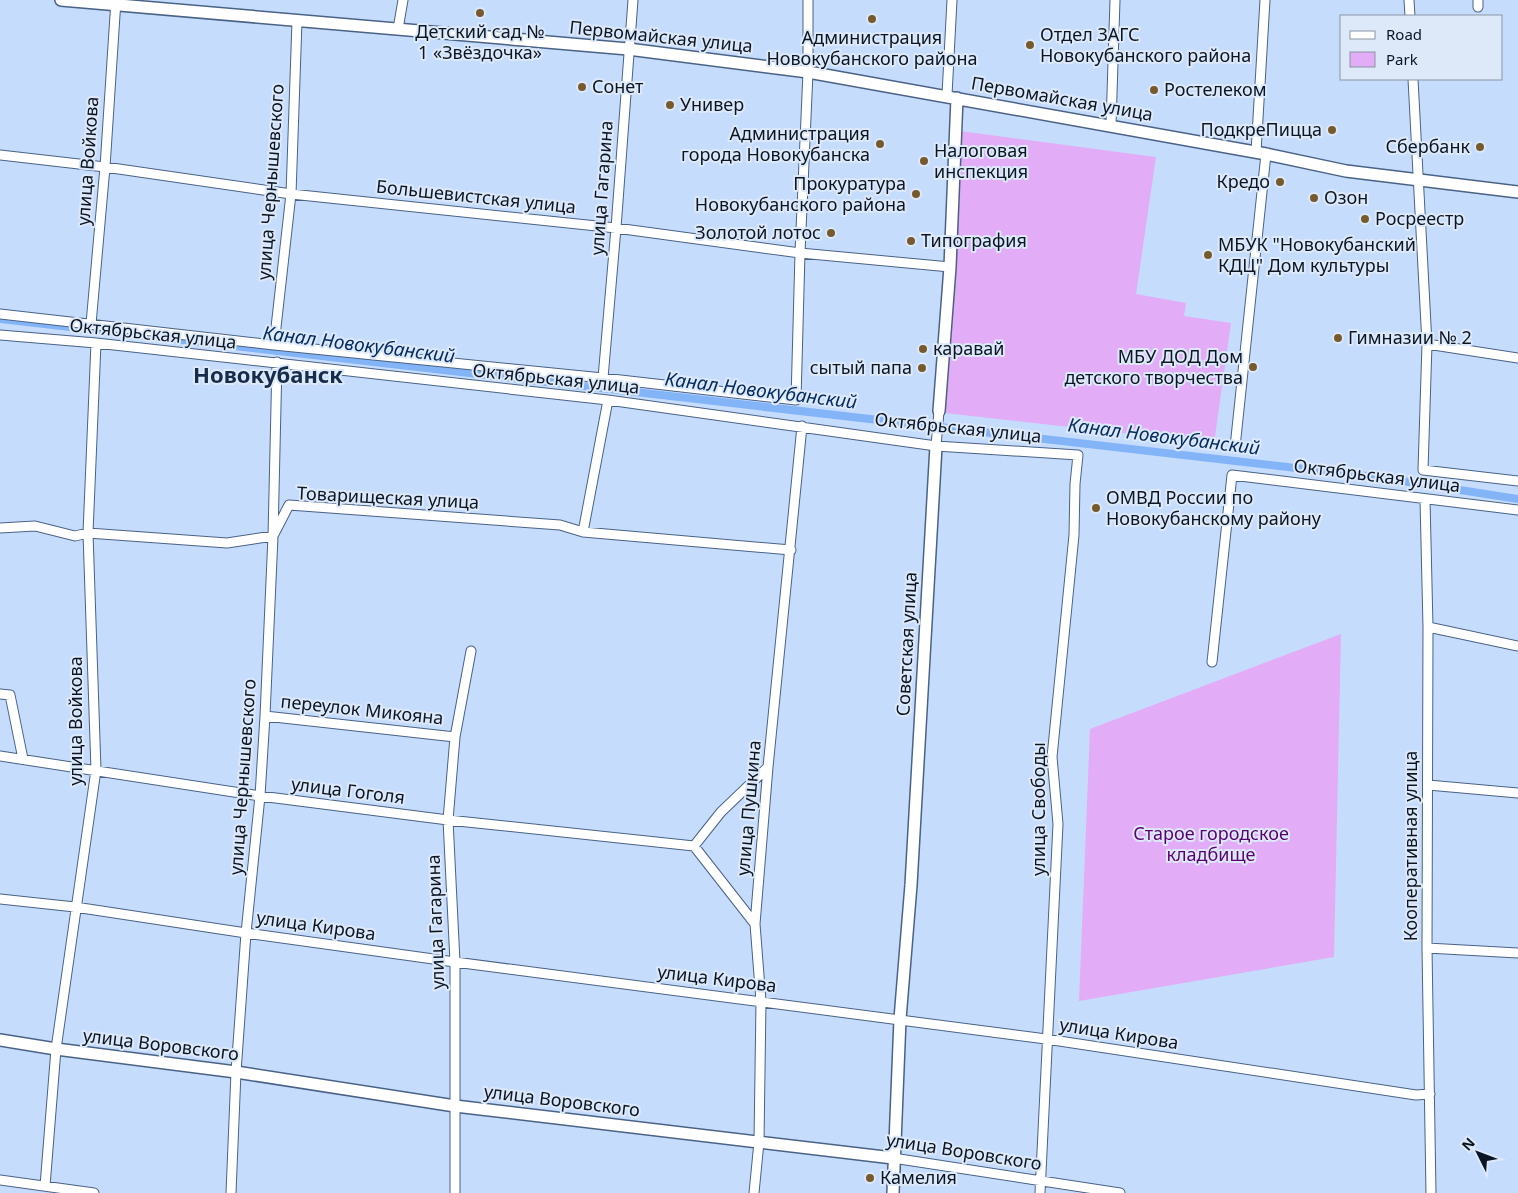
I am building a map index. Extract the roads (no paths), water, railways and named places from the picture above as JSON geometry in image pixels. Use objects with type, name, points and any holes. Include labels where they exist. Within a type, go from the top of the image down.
[{"type":"main road","name":"Первомайская улица","points":[[61,0],[115,2],[297,21],[628,49],[808,72],[1111,125],[1346,171],[1518,192]]},
{"type":"main road","name":"Советская улица","points":[[938,411],[950,267],[952,97]]},
{"type":"main road","name":"Советская улица","points":[[893,1193],[900,1019],[911,885],[936,446]]},
{"type":"main road","name":"улица Воровского","points":[[0,1040],[236,1072],[455,1106],[893,1158]]},
{"type":"street","points":[[398,29],[403,0]]},
{"type":"street","name":"улица Гагарина","points":[[603,378],[633,0]]},
{"type":"street","points":[[800,253],[808,72],[808,0]]},
{"type":"street","name":"Советская улица","points":[[952,0],[952,97]]},
{"type":"street","points":[[1111,125],[1115,0]]},
{"type":"street","points":[[1235,447],[1261,153],[1265,0]]},
{"type":"street","points":[[1409,0],[1410,15]]},
{"type":"street","name":"улица Войкова","points":[[91,324],[105,167],[115,2]]},
{"type":"street","name":"улица Чернышевского","points":[[274,345],[291,194],[297,21]]},
{"type":"street","points":[[1413,80],[1427,344],[1518,358]]},
{"type":"street","name":"Большевистская улица","points":[[0,155],[105,167],[291,194],[616,228],[800,253],[950,267]]},
{"type":"street","name":"Октябрьская улица","points":[[0,314],[796,400],[800,253]]},
{"type":"street","name":"Октябрьская улица","points":[[0,335],[96,343],[608,400],[936,446],[1078,455]]},
{"type":"street","name":"улица Войкова","points":[[45,1186],[56,1049],[96,770],[88,533],[96,343]]},
{"type":"street","name":"Октябрьская улица","points":[[1427,344],[1423,470],[1518,481]]},
{"type":"street","name":"улица Чернышевского","points":[[231,1193],[236,1072],[246,933],[260,796],[265,716],[273,536],[277,363]]},
{"type":"street","points":[[583,532],[608,400]]},
{"type":"street","name":"Советская улица","points":[[936,446],[938,411]]},
{"type":"street","name":"улица Пушкина","points":[[754,1193],[758,1142],[761,1000],[755,924],[768,767],[802,426]]},
{"type":"street","name":"улица Свободы","points":[[1040,1193],[1046,1039],[1058,824],[1052,757],[1074,534],[1075,484],[1078,455]]},
{"type":"street","name":"Октябрьская улица","points":[[1212,662],[1232,475],[1518,510]]},
{"type":"street","name":"Кооперативная улица","points":[[1425,498],[1428,627],[1427,948],[1431,1193]]},
{"type":"street","name":"Товарищеская улица","points":[[273,536],[289,505],[560,525],[583,532],[791,550]]},
{"type":"street","points":[[0,528],[35,526],[75,536],[88,533],[226,543],[273,536]]},
{"type":"street","points":[[1428,627],[1518,646]]},
{"type":"street","name":"улица Гагарина","points":[[455,1193],[455,962],[448,820],[455,736],[471,652]]},
{"type":"street","points":[[0,694],[10,695],[23,760]]},
{"type":"street","name":"переулок Микояна","points":[[265,716],[455,736]]},
{"type":"street","name":"улица Гоголя","points":[[0,756],[260,796],[448,820],[694,846]]},
{"type":"street","points":[[755,924],[694,846],[721,812],[768,767]]},
{"type":"street","points":[[1428,784],[1518,793]]},
{"type":"street","name":"улица Кирова","points":[[0,899],[75,907],[455,962],[761,1000],[1046,1039],[1416,1095],[1430,1094]]},
{"type":"street","points":[[1427,948],[1518,953]]},
{"type":"street","name":"улица Воровского","points":[[893,1158],[1120,1193]]},
{"type":"street","points":[[0,1180],[94,1193]]},
{"type":"waterway","name":"Канал Новокубанский","points":[[0,319],[1383,478],[1518,499]]},
{"type":"place","name":"Детский сад № 1 «Звёздочка»","points":[[480,13]]},
{"type":"place","name":"Администрация Новокубанского района","points":[[872,19]]},
{"type":"place","name":"Отдел ЗАГС Новокубанского района","points":[[1030,45]]},
{"type":"place","name":"Сонет","points":[[582,87]]},
{"type":"place","name":"Ростелеком","points":[[1154,90]]},
{"type":"place","name":"Универ","points":[[670,105]]},
{"type":"place","name":"ПодкреПицца","points":[[1332,130]]},
{"type":"place","name":"Администрация города Новокубанска","points":[[880,144]]},
{"type":"place","name":"Сбербанк","points":[[1480,147]]},
{"type":"place","name":"Налоговая инспекция","points":[[924,161]]},
{"type":"place","name":"Кредо","points":[[1280,182]]},
{"type":"place","name":"Прокуратура Новокубанского района","points":[[916,194]]},
{"type":"place","name":"Озон","points":[[1314,198]]},
{"type":"place","name":"Росреестр","points":[[1365,219]]},
{"type":"place","name":"Золотой лотос","points":[[831,233]]},
{"type":"place","name":"Типография","points":[[911,241]]},
{"type":"place","name":"МБУК \"Новокубанский КДЦ\" Дом культуры","points":[[1208,255]]},
{"type":"place","name":"Гимназии № 2","points":[[1338,338]]},
{"type":"place","name":"каравай","points":[[923,349]]},
{"type":"place","name":"МБУ ДОД Дом детского творчества","points":[[1253,367]]},
{"type":"place","name":"сытый папа","points":[[922,368]]},
{"type":"place","name":"ОМВД России по Новокубанскому району","points":[[1096,508]]},
{"type":"place","name":"Камелия","points":[[870,1178]]},
{"type":"district","name":"Новокубанск","points":[[268,375]]},
{"type":"park label","name":"Старое городское кладбище","points":[[1211,844]]}]
